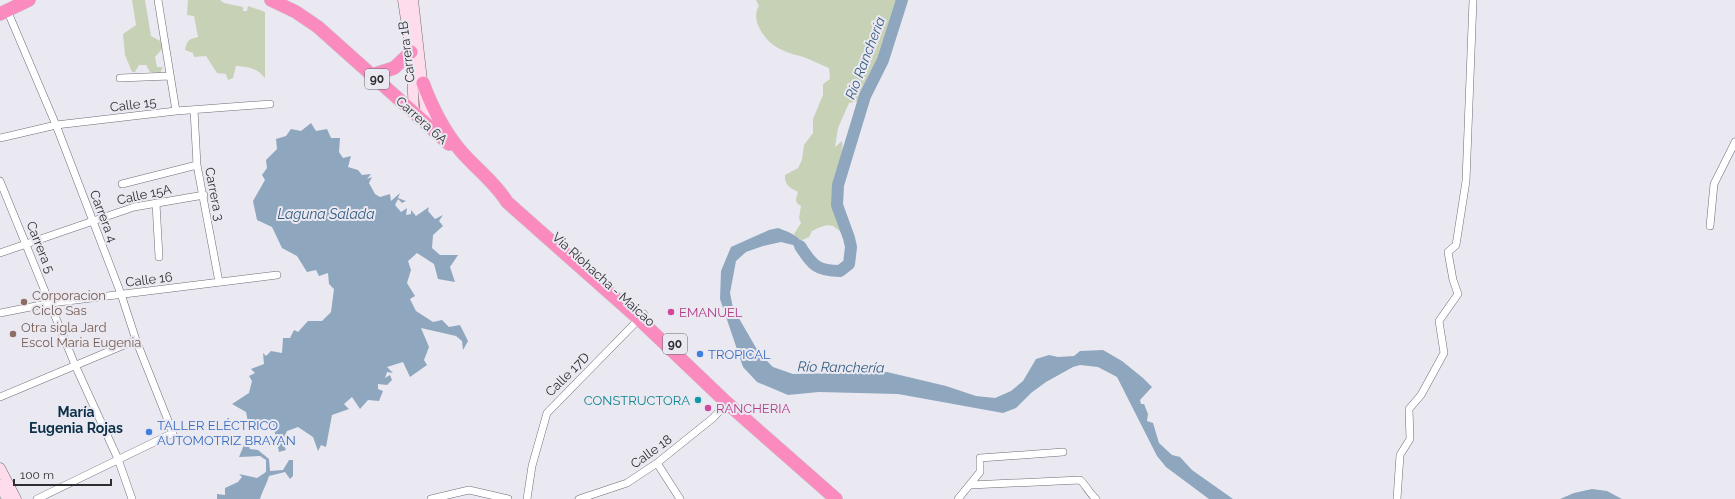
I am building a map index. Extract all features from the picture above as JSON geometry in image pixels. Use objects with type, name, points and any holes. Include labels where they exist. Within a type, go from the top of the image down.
[{"type":"highway","points":[[4,12],[29,0]]},
{"type":"highway","name":"Carrera 6A","points":[[271,0],[291,9],[318,27],[477,168]]},
{"type":"highway","points":[[372,75],[394,68],[410,52]]},
{"type":"highway","points":[[423,83],[432,106],[444,129],[460,150],[477,168]]},
{"type":"highway","name":"Vía Riohacha - Maicao","points":[[477,168],[501,192],[511,196],[641,316],[732,396],[832,492]]},
{"type":"highway","name":"Vía Riohacha - Maicao","points":[[641,316],[727,403],[832,492],[847,499]]},
{"type":"street","points":[[158,0],[176,111]]},
{"type":"street","name":"Carrera 1B","points":[[404,0],[410,52],[414,113]]},
{"type":"street","name":"Carrera 1B","points":[[413,0],[427,125]]},
{"type":"street","points":[[1397,499],[1400,455],[1410,439],[1409,409],[1421,395],[1444,353],[1440,321],[1458,294],[1453,280],[1448,252],[1456,245],[1466,181],[1473,0]]},
{"type":"street","name":"Carrera 4","points":[[4,12],[56,125],[121,294],[136,340],[173,433],[118,459]]},
{"type":"street","points":[[120,78],[170,76]]},
{"type":"street","name":"Calle 15","points":[[0,138],[56,125],[176,111],[270,104]]},
{"type":"street","name":"Carrera 3","points":[[194,110],[198,165],[219,282]]},
{"type":"street","points":[[1710,226],[1714,184],[1735,142]]},
{"type":"street","points":[[122,184],[198,165]]},
{"type":"street","name":"Carrera 5","points":[[0,181],[27,243],[75,365],[118,459],[132,499]]},
{"type":"street","name":"Calle 15A","points":[[0,253],[134,207],[204,194]]},
{"type":"street","points":[[156,203],[159,257]]},
{"type":"street","name":"Calle 16","points":[[0,313],[51,303],[277,275]]},
{"type":"street","name":"Calle 17D","points":[[527,499],[532,466],[547,413],[641,316]]},
{"type":"street","points":[[0,397],[136,340]]},
{"type":"street","name":"Calle 18","points":[[579,499],[627,483],[657,463],[713,418],[727,403]]},
{"type":"street","points":[[958,499],[980,472],[980,458],[1063,452]]},
{"type":"street","points":[[37,499],[118,459]]},
{"type":"street","points":[[657,463],[680,499]]},
{"type":"street","points":[[0,468],[16,499]]},
{"type":"street","points":[[970,485],[1080,480],[1084,483],[1087,491],[1096,499]]},
{"type":"street","points":[[0,485],[7,499]]},
{"type":"street","points":[[431,499],[469,490],[508,499]]},
{"type":"green space","points":[[132,0],[145,0],[151,36],[164,43],[164,47],[155,57],[157,67],[163,67],[160,73],[150,72],[146,65],[139,65],[135,72],[132,72],[125,55],[123,34],[136,25]]},
{"type":"green space","points":[[188,0],[220,0],[224,3],[243,7],[243,11],[247,11],[248,6],[265,12],[265,78],[259,72],[252,69],[236,66],[233,78],[228,80],[226,74],[217,73],[206,56],[194,57],[193,53],[185,50],[189,40],[198,37],[194,16],[187,15]]},
{"type":"green space","points":[[756,0],[902,0],[893,34],[870,89],[866,96],[862,99],[849,103],[838,128],[835,147],[842,141],[843,149],[832,192],[834,199],[837,199],[847,233],[844,234],[833,226],[827,225],[812,231],[809,237],[800,241],[794,234],[801,223],[799,218],[801,206],[796,202],[798,192],[790,188],[785,181],[785,175],[798,168],[802,160],[804,145],[813,133],[813,119],[823,95],[823,84],[830,79],[829,68],[785,51],[771,43],[765,37],[758,25],[756,18],[759,6]]},
{"type":"water","name":"Laguna Salada","points":[[311,123],[316,131],[327,129],[331,138],[340,138],[339,152],[343,158],[351,156],[348,167],[358,170],[362,175],[371,174],[367,179],[372,177],[369,183],[375,194],[380,197],[390,194],[391,201],[400,193],[398,198],[406,201],[402,203],[398,199],[395,205],[401,212],[407,208],[406,215],[411,214],[411,210],[416,216],[429,207],[428,211],[435,219],[443,215],[439,221],[443,226],[433,235],[432,248],[440,255],[458,255],[450,267],[455,282],[438,279],[434,264],[417,253],[408,261],[411,270],[407,283],[415,296],[410,299],[416,311],[433,322],[442,320],[449,327],[460,325],[468,341],[463,350],[462,341],[456,336],[421,328],[429,347],[424,360],[427,365],[410,377],[403,362],[387,367],[393,373],[387,372],[385,378],[390,375],[392,380],[387,385],[378,384],[378,389],[383,391],[379,401],[368,400],[360,409],[352,397],[344,404],[349,409],[332,415],[326,447],[321,445],[318,451],[313,437],[298,427],[287,431],[282,441],[286,450],[279,452],[273,424],[256,420],[249,427],[246,412],[232,404],[249,393],[252,381],[249,376],[255,373],[251,369],[264,364],[263,353],[266,356],[271,351],[282,353],[283,338],[290,338],[294,330],[298,332],[308,321],[322,321],[331,312],[334,289],[329,284],[328,273],[319,276],[316,270],[307,272],[297,256],[282,248],[272,227],[257,220],[253,201],[265,180],[262,175],[267,168],[266,160],[277,149],[276,139],[286,136],[291,129],[301,131]]},
{"type":"water","name":"Río Ranchería","points":[[778,228],[790,233],[802,242],[808,259],[793,245],[781,242],[746,252],[736,261],[730,293],[733,308],[759,353],[773,367],[793,374],[887,372],[946,386],[976,396],[995,398],[1011,391],[1023,381],[1036,359],[1049,355],[1058,357],[1074,356],[1080,351],[1103,350],[1122,361],[1152,387],[1140,400],[1141,404],[1144,404],[1148,414],[1147,421],[1153,423],[1159,443],[1172,455],[1180,457],[1192,470],[1233,499],[1209,499],[1166,467],[1157,456],[1117,377],[1098,367],[1080,365],[1073,367],[1046,382],[1031,393],[1016,408],[1003,413],[898,394],[819,392],[788,395],[757,382],[743,367],[720,299],[721,271],[731,247],[769,230]]},
{"type":"water","points":[[246,440],[250,449],[258,450],[269,459],[270,471],[283,470],[289,460],[293,460],[293,476],[290,479],[285,472],[269,476],[260,499],[217,499],[217,494],[225,495],[225,488],[238,482],[242,477],[239,474],[257,478],[266,472],[266,460],[260,456],[239,457]]},
{"type":"water","points":[[1592,489],[1607,491],[1622,499],[1560,499],[1574,493]]},
{"type":"waterway","name":"Río Ranchería","points":[[800,246],[808,258],[820,268],[840,271],[849,264],[851,247],[837,205],[838,185],[865,96],[883,60],[902,0]]},
{"type":"place","name":"Corporacion Ciclo Sas","points":[[24,302]]},
{"type":"place","name":"EMANUEL","points":[[671,312]]},
{"type":"place","name":"Otra sigla Jard Escol Maria Eugenia","points":[[13,334]]},
{"type":"place","name":"TROPICAL","points":[[700,354]]},
{"type":"place","name":"CONSTRUCTORA","points":[[698,400]]},
{"type":"place","name":"RANCHERIA","points":[[708,408]]},
{"type":"place","name":"TALLER ELÉCTRICO AUTOMOTRIZ BRAYAN","points":[[149,432]]},
{"type":"district","name":"María Eugenia Rojas","points":[[76,420]]}]
